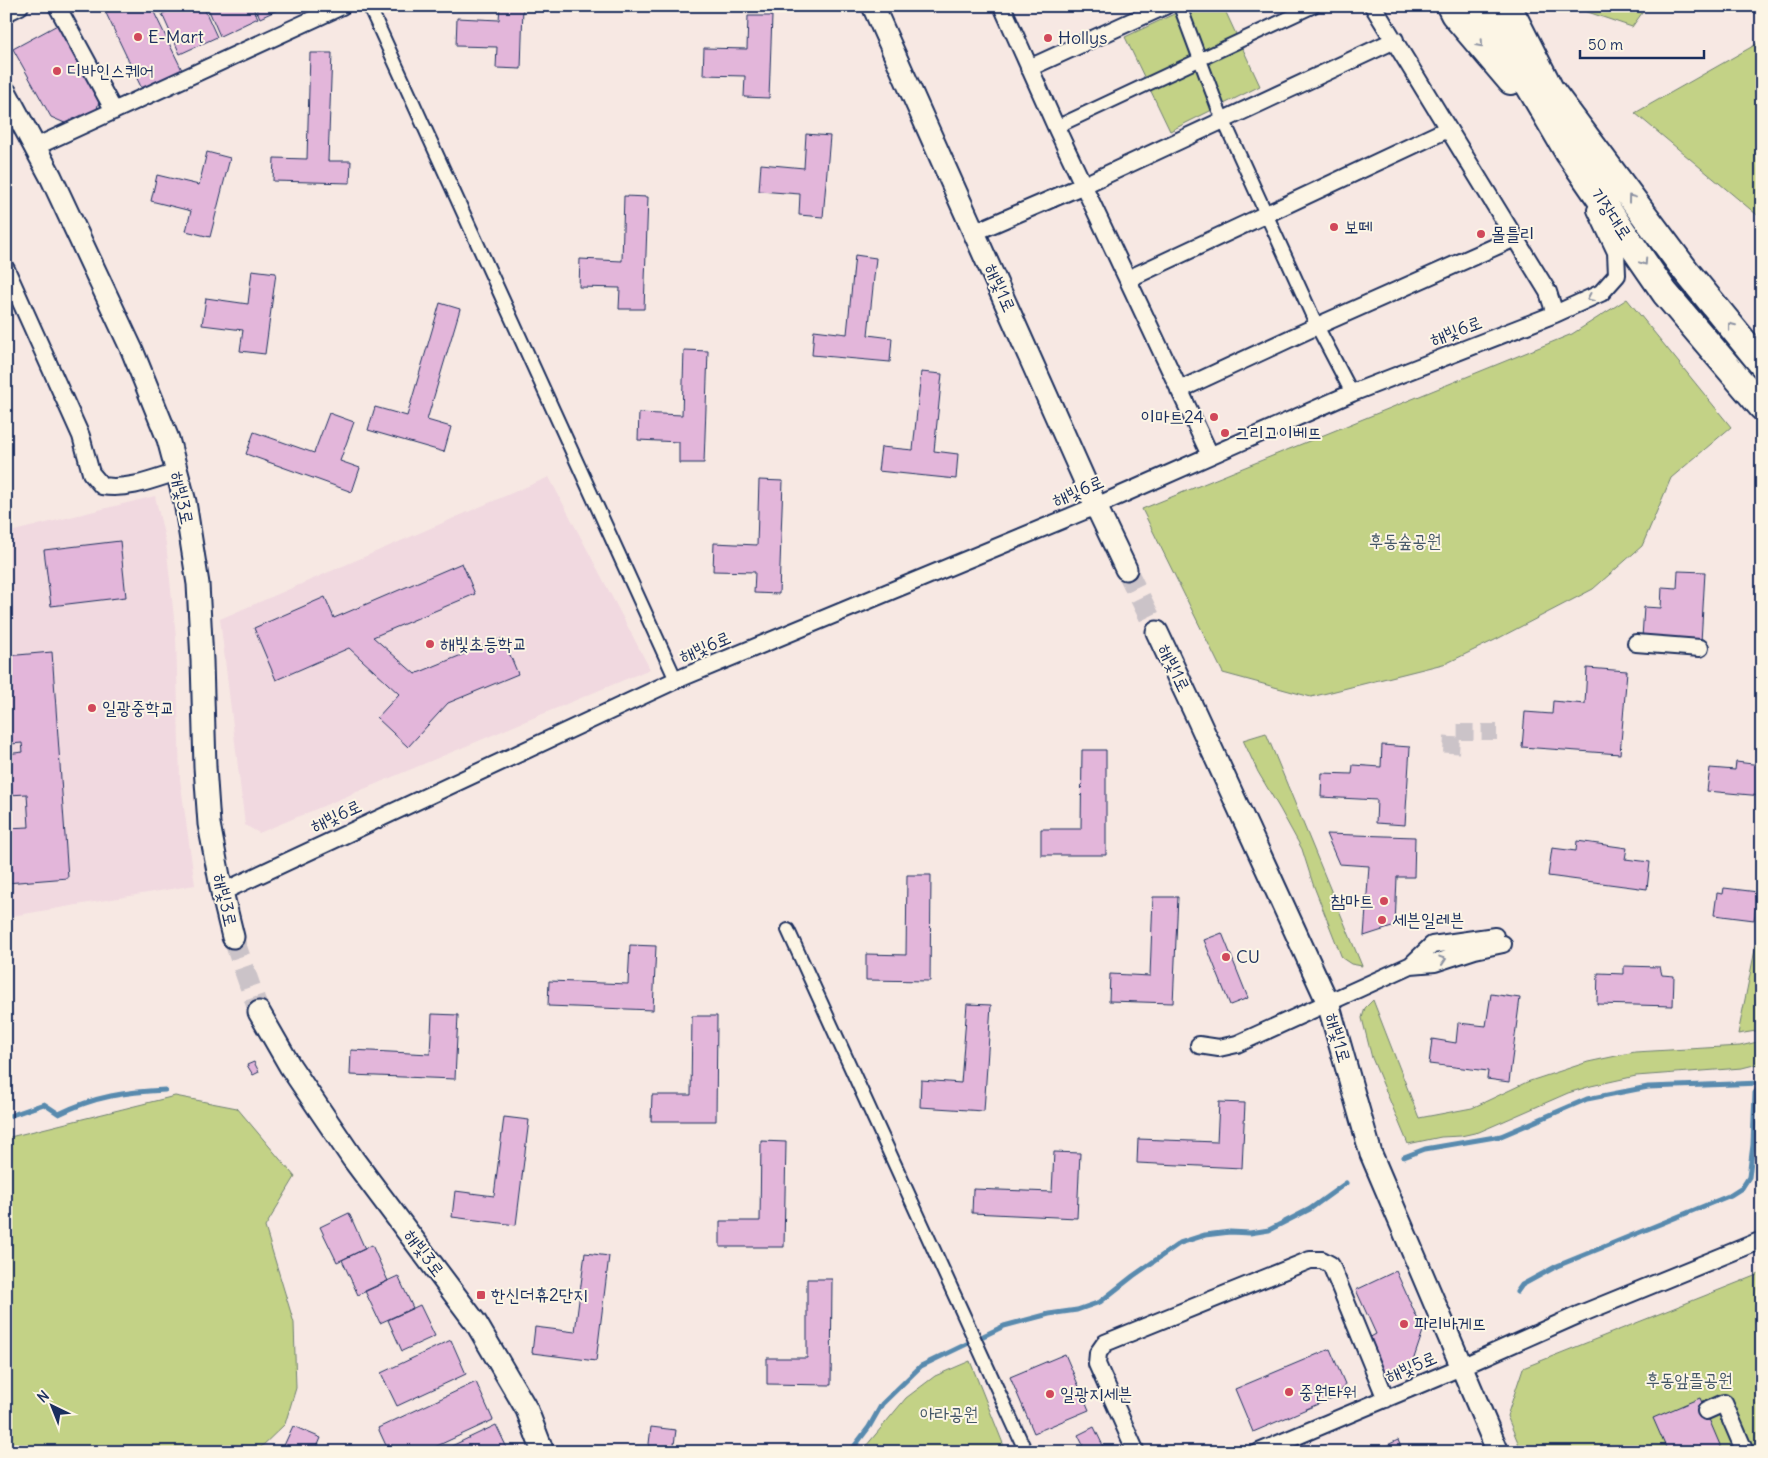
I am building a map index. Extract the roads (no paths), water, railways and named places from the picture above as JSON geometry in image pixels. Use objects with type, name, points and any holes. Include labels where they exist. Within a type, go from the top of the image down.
[{"type":"main road","points":[[1450,6],[1454,14],[1567,137]]},
{"type":"main road","name":"기장대로","points":[[1480,6],[1514,60],[1567,137],[1665,293],[1762,408]]},
{"type":"main road","name":"기장대로","points":[[1508,6],[1550,90],[1567,137],[1686,271],[1762,364]]},
{"type":"main road","points":[[1522,6],[1567,137]]},
{"type":"street","points":[[6,13],[20,6]]},
{"type":"street","points":[[57,6],[114,111]]},
{"type":"street","points":[[35,147],[342,6]]},
{"type":"street","name":"해빛1로","points":[[873,6],[1096,506],[1126,569]]},
{"type":"street","points":[[1002,6],[1056,127],[1210,455]]},
{"type":"street","points":[[1029,68],[1165,6]]},
{"type":"street","points":[[1180,6],[1224,119],[1266,214],[1317,326],[1352,393]]},
{"type":"street","points":[[1056,127],[1314,6]]},
{"type":"street","points":[[1373,6],[1548,292],[1555,314]]},
{"type":"street","points":[[371,10],[676,680]]},
{"type":"street","points":[[975,232],[1084,185],[1395,40]]},
{"type":"street","name":"해빛3로","points":[[6,93],[51,177],[132,350],[168,439],[177,472],[185,502],[198,584],[205,766],[210,824],[222,892],[233,937]]},
{"type":"street","points":[[1128,278],[1448,129]]},
{"type":"street","name":"해빛6로","points":[[222,892],[676,680],[1096,506],[1352,393],[1555,314],[1601,293],[1617,275],[1616,252],[1567,137]]},
{"type":"street","points":[[1180,390],[1317,326],[1514,238]]},
{"type":"street","points":[[6,269],[81,436],[91,473],[102,486],[116,488],[177,472]]},
{"type":"street","name":"해빛1로","points":[[1157,632],[1328,1003],[1371,1154],[1498,1452]]},
{"type":"street","points":[[1636,643],[1700,648]]},
{"type":"street","points":[[788,930],[1026,1452]]},
{"type":"street","points":[[1199,1045],[1219,1048],[1237,1044],[1411,965],[1435,963],[1501,939]]},
{"type":"street","name":"해빛3로","points":[[259,1012],[290,1066],[353,1159],[476,1324],[527,1410],[543,1452]]},
{"type":"street","name":"해빛5로","points":[[1259,1452],[1461,1367],[1578,1315],[1762,1240]]},
{"type":"street","points":[[1136,1452],[1097,1364],[1098,1353],[1105,1343],[1310,1260],[1322,1260],[1330,1265],[1386,1399]]},
{"type":"street","points":[[1706,1411],[1724,1403],[1745,1452]]},
{"type":"waterway","points":[[1404,1157],[1425,1149],[1501,1136],[1587,1099],[1648,1087],[1762,1083]]},
{"type":"waterway","points":[[1517,1292],[1522,1285],[1557,1266],[1731,1195],[1742,1188],[1749,1177],[1753,1145],[1755,1093],[1762,1085]]},
{"type":"waterway","points":[[6,1115],[9,1116],[44,1104],[59,1114],[86,1103],[111,1096],[165,1090]]},
{"type":"waterway","points":[[850,1452],[869,1427],[882,1404],[921,1366],[1004,1326],[1049,1314],[1077,1310],[1100,1302],[1180,1243],[1205,1235],[1230,1232],[1250,1233],[1269,1230],[1310,1209],[1346,1183]]},
{"type":"tunnel","points":[[1126,569],[1157,632]]},
{"type":"tunnel","points":[[1451,753],[1452,737],[1456,732],[1497,732]]},
{"type":"tunnel","points":[[233,937],[259,1012]]},
{"type":"place","name":"E-Mart","points":[[138,37]]},
{"type":"place","name":"Hollys","points":[[1048,38]]},
{"type":"place","name":"디바인스퀘어","points":[[57,71]]},
{"type":"place","name":"보떼","points":[[1334,227]]},
{"type":"place","name":"몰틀리","points":[[1481,234]]},
{"type":"place","name":"이마트24","points":[[1214,417]]},
{"type":"place","name":"그리고이베뜨","points":[[1225,433]]},
{"type":"place","name":"해빛초등학교","points":[[430,644]]},
{"type":"place","name":"일광중학교","points":[[92,708]]},
{"type":"place","name":"참마트","points":[[1384,901]]},
{"type":"place","name":"세븐일레븐","points":[[1382,920]]},
{"type":"place","name":"CU","points":[[1226,957]]},
{"type":"place","name":"한신더휴2단지","points":[[481,1295]]},
{"type":"place","name":"파리바게뜨","points":[[1404,1324]]},
{"type":"place","name":"중원타워","points":[[1289,1392]]},
{"type":"place","name":"일광지세븐","points":[[1050,1394]]},
{"type":"park label","name":"후동숲공원","points":[[1405,541]]},
{"type":"park label","name":"후동앞뜰공원","points":[[1689,1380]]},
{"type":"park label","name":"아라공원","points":[[949,1414]]}]
